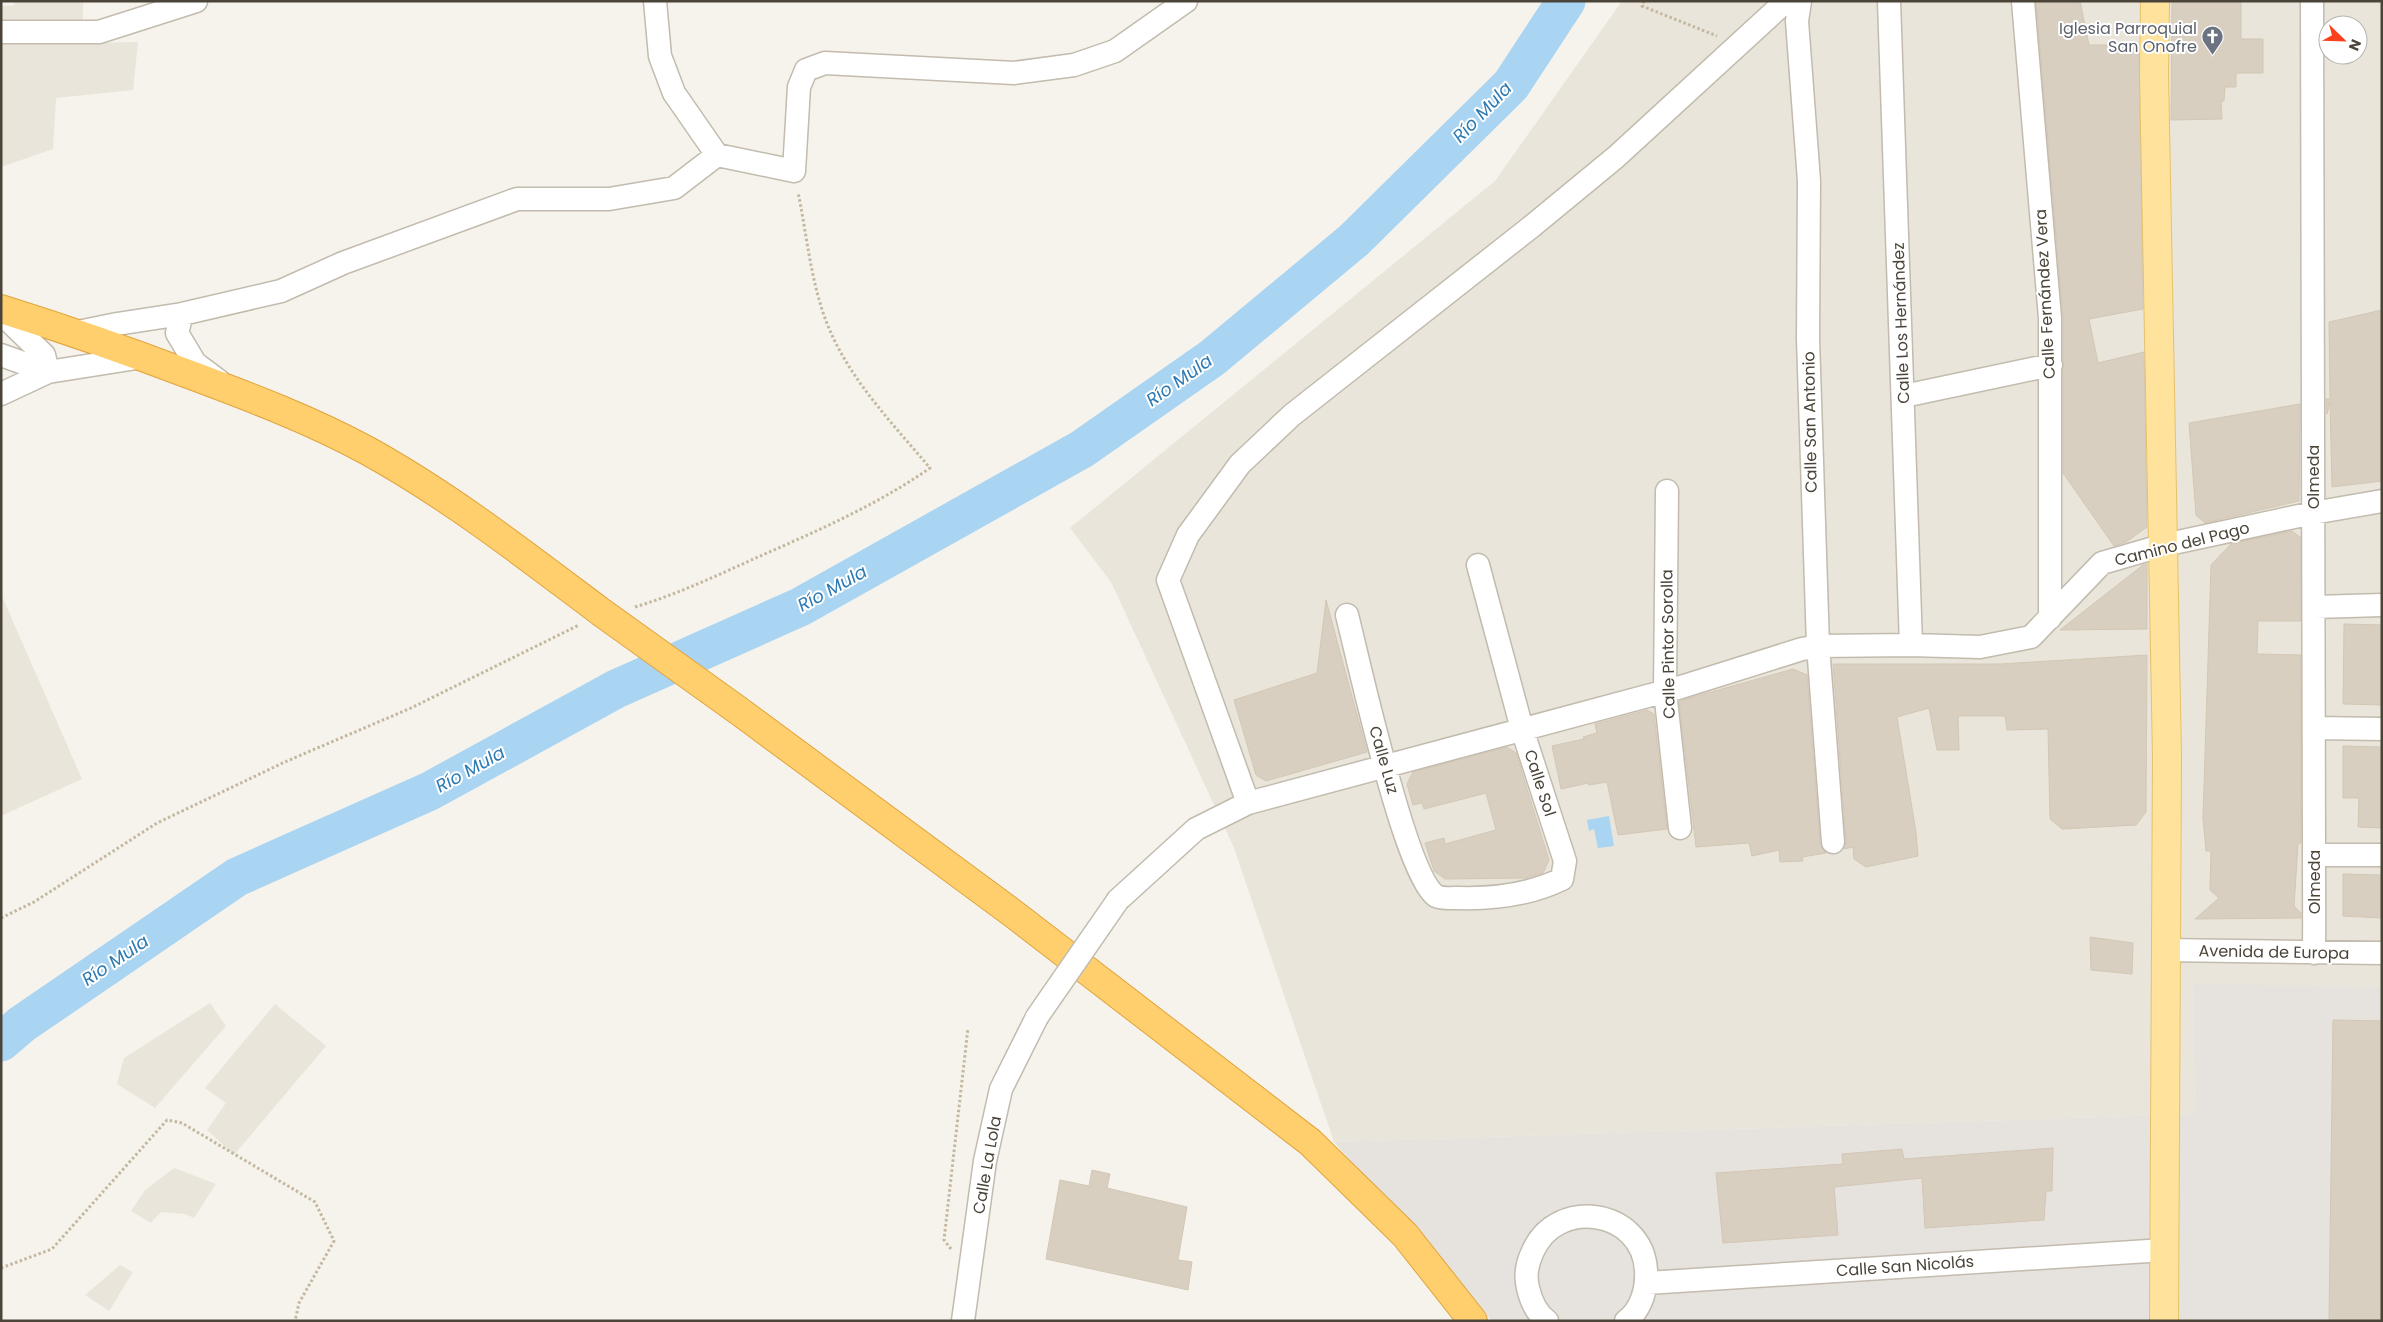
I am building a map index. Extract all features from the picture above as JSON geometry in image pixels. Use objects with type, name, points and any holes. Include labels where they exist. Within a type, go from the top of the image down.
[{"type":"highway","points":[[1,308],[78,332],[232,390],[316,426],[367,451],[440,495],[1015,915],[1310,1142],[1405,1235],[1474,1321]]},
{"type":"main road","points":[[2155,1],[2154,74],[2167,757],[2164,1321]]},
{"type":"street","points":[[1,32],[99,32],[196,1]]},
{"type":"street","points":[[655,1],[660,56],[674,93],[717,155],[794,171],[799,87],[806,70],[825,63],[1014,73],[1074,65],[1114,50],[1186,1]]},
{"type":"street","points":[[1248,803],[1168,580],[1188,535],[1240,464],[1292,415],[1523,233],[1616,157],[1786,1]]},
{"type":"street","name":"Calle San Antonio","points":[[1800,1],[1797,21],[1809,181],[1810,648],[1833,842]]},
{"type":"street","name":"Calle Los Hernández","points":[[1889,1],[1904,396],[1911,645]]},
{"type":"street","name":"Calle Fernández Vera","points":[[2023,1],[2050,318],[2050,618]]},
{"type":"street","name":"Olmeda","points":[[2312,1],[2313,513],[2315,606],[2314,953]]},
{"type":"street","points":[[78,332],[182,314],[281,291],[343,263],[517,199],[609,199],[674,188],[717,155]]},
{"type":"street","points":[[1,313],[44,355],[48,372]]},
{"type":"street","points":[[182,314],[177,333],[195,363],[232,390]]},
{"type":"street","points":[[1,355],[48,372]]},
{"type":"street","points":[[1,394],[48,372],[144,357]]},
{"type":"street","points":[[1904,396],[2050,365]]},
{"type":"street","name":"Calle Pintor Sorolla","points":[[1667,491],[1665,691],[1680,828]]},
{"type":"street","name":"Camino del Pago","points":[[1385,766],[1665,691],[1810,648],[1911,645],[1980,647],[2031,637],[2102,563],[2164,545],[2313,513],[2382,501]]},
{"type":"street","name":"Calle Sol","points":[[1438,898],[1494,899],[1544,887],[1562,879],[1565,861],[1522,729],[1478,565]]},
{"type":"street","points":[[2315,606],[2382,605]]},
{"type":"street","name":"Calle Luz","points":[[1347,615],[1385,766],[1414,856],[1428,889],[1438,898]]},
{"type":"street","points":[[2315,728],[2382,729]]},
{"type":"street","name":"Calle La Lola","points":[[963,1321],[985,1161],[1001,1089],[1037,1016],[1118,900],[1196,829],[1248,803],[1385,766]]},
{"type":"street","points":[[2314,855],[2382,855]]},
{"type":"street","name":"Avenida de Europa","points":[[2165,950],[2382,953]]},
{"type":"street","points":[[1547,1321],[1531,1301],[1526,1282],[1528,1262],[1536,1243],[1550,1228],[1567,1219],[1594,1217],[1607,1219],[1625,1229],[1638,1244],[1646,1263],[1647,1283],[1641,1302],[1626,1321]]},
{"type":"street","name":"Calle San Nicolás","points":[[1647,1283],[2164,1250]]},
{"type":"path","points":[[1644,1],[1642,6],[1738,44]]},
{"type":"path","points":[[968,1028],[944,1240],[969,1274]]},
{"type":"path","points":[[1,1268],[52,1249],[167,1120],[182,1123],[315,1202],[334,1241],[299,1303],[295,1321]]},
{"type":"shaded area","points":[[14,1],[83,1],[83,43],[138,42],[133,90],[56,98],[53,149],[1,167],[1,6],[14,5]]},
{"type":"shaded area","points":[[1622,1],[2382,1],[2382,987],[2193,985],[2195,1114],[1334,1142],[1234,848],[1111,582],[1070,528],[1495,181]]},
{"type":"shaded area","points":[[1,594],[82,779],[1,816]]},
{"type":"shaded area","points":[[2193,984],[2382,987],[2382,1321],[1492,1321],[1334,1142],[2195,1114]]},
{"type":"shaded area","points":[[210,1003],[226,1026],[155,1108],[117,1084],[124,1058]]},
{"type":"shaded area","points":[[275,1004],[326,1046],[234,1155],[207,1130],[226,1103],[205,1088]]},
{"type":"shaded area","points":[[174,1168],[216,1184],[194,1218],[185,1214],[161,1212],[151,1223],[131,1211],[145,1190]]},
{"type":"shaded area","points":[[120,1265],[133,1272],[109,1311],[85,1295]]},
{"type":"water","points":[[1609,816],[1614,846],[1598,848],[1594,829],[1589,831],[1587,820]]},
{"type":"building","points":[[2036,1],[2080,1],[2089,45],[2139,45],[2143,309],[2089,319],[2098,363],[2144,352],[2147,527],[2126,542],[2114,546],[2063,473],[2063,317]]},
{"type":"building","name":"Iglesia Parroquial San Onofre","points":[[2172,1],[2241,1],[2241,39],[2263,39],[2263,73],[2236,73],[2236,87],[2225,87],[2224,101],[2221,101],[2222,119],[2171,120]]},
{"type":"building","points":[[2382,310],[2382,481],[2332,487],[2330,402],[2327,414],[2326,399],[2330,399],[2329,322]]},
{"type":"building","points":[[2300,404],[2299,501],[2205,523],[2196,515],[2189,423]]},
{"type":"building","points":[[2292,531],[2301,538],[2301,621],[2258,621],[2257,654],[2301,655],[2301,843],[2298,844],[2294,906],[2301,913],[2301,918],[2195,919],[2219,898],[2210,890],[2211,851],[2206,851],[2203,818],[2211,565],[2231,544]]},
{"type":"building","points":[[2147,564],[2147,629],[2060,630],[2143,565]]},
{"type":"building","points":[[1326,600],[1367,752],[1266,781],[1256,775],[1234,700],[1317,673]]},
{"type":"building","points":[[2344,624],[2382,625],[2382,705],[2343,704]]},
{"type":"building","points":[[2147,655],[2146,812],[2136,825],[2062,829],[2050,819],[2048,729],[2007,730],[2005,716],[1958,716],[1959,750],[1937,750],[1929,708],[1897,717],[1916,832],[1918,856],[1866,867],[1854,859],[1853,847],[1844,849],[1846,841],[1833,664],[2000,664]]},
{"type":"building","points":[[1793,669],[1807,675],[1820,843],[1826,853],[1802,857],[1803,861],[1780,862],[1779,850],[1752,856],[1749,843],[1696,847],[1679,701]]},
{"type":"building","points":[[1647,710],[1654,714],[1667,829],[1618,835],[1607,782],[1589,785],[1588,783],[1561,789],[1552,746],[1584,739],[1583,737],[1597,733],[1595,724]]},
{"type":"building","points":[[2343,746],[2382,747],[2382,828],[2358,827],[2359,798],[2343,798]]},
{"type":"building","points":[[1507,747],[1516,753],[1549,860],[1543,873],[1526,878],[1445,879],[1434,871],[1425,843],[1444,838],[1445,844],[1496,830],[1486,793],[1424,809],[1422,803],[1413,805],[1407,784],[1413,772]]},
{"type":"building","points":[[2343,874],[2382,875],[2382,918],[2343,916]]},
{"type":"building","points":[[2090,937],[2133,943],[2132,974],[2091,970]]},
{"type":"building","points":[[2333,1020],[2382,1021],[2382,1321],[2329,1321]]},
{"type":"building","points":[[2053,1148],[2052,1191],[2046,1191],[2044,1220],[1925,1228],[1922,1178],[1834,1187],[1838,1235],[1723,1243],[1716,1173],[1843,1164],[1842,1154],[1902,1149],[1904,1159]]},
{"type":"building","points":[[1092,1170],[1110,1174],[1107,1188],[1187,1207],[1178,1260],[1192,1262],[1188,1290],[1046,1259],[1060,1180],[1089,1186]]},
{"type":"waterway","name":"Río Mula","points":[[1,1042],[22,1024],[237,877],[430,791],[616,689],[800,607],[1082,449],[1212,358],[1354,240],[1511,85],[1566,1]]},
{"type":"place","name":"Iglesia Parroquial San Onofre","points":[[2213,56]]}]
